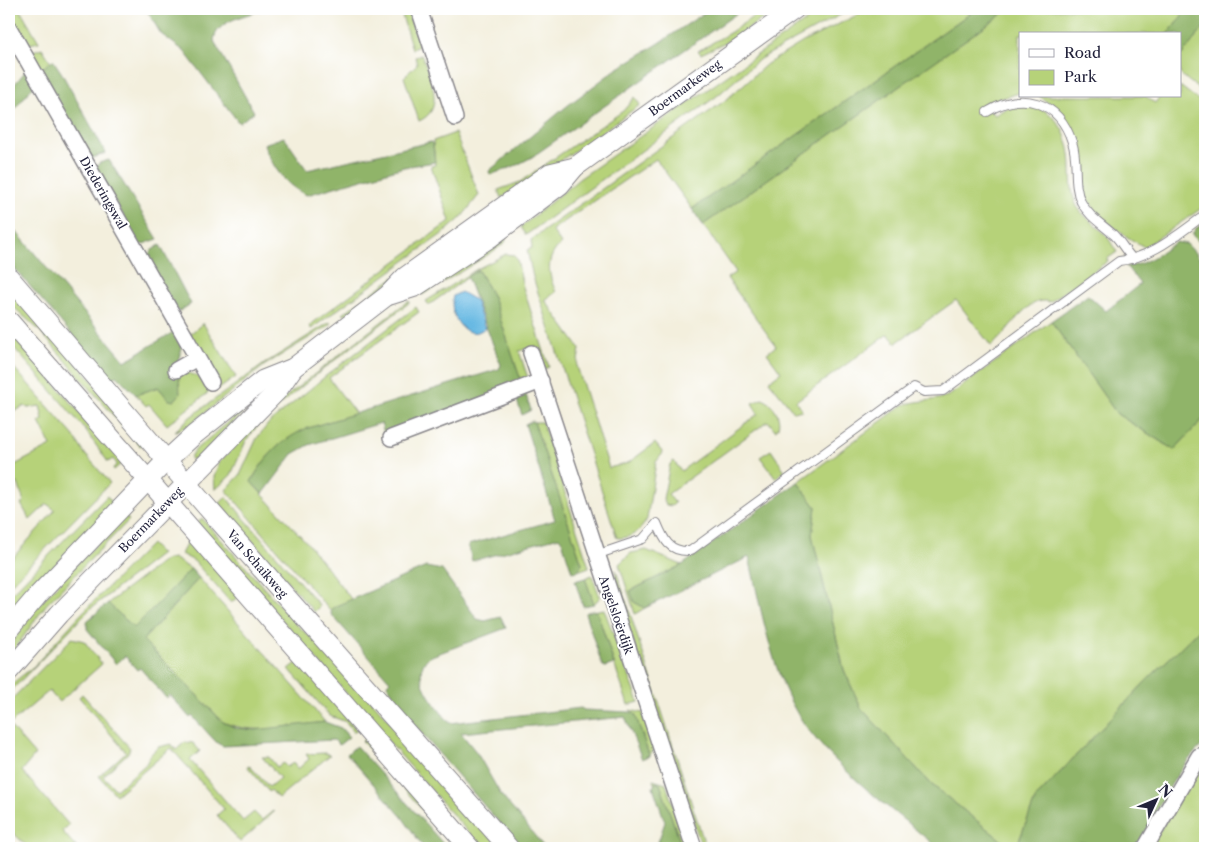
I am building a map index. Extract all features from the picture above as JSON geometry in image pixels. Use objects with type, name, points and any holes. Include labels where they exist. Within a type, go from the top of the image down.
[{"type":"street","points":[[418,9],[455,118]]},
{"type":"street","name":"Boermarkeweg","points":[[9,629],[38,595],[168,459],[263,380],[293,368],[388,295],[415,288],[491,237],[560,185],[575,167],[795,9]]},
{"type":"street","name":"Diederingswal","points":[[9,28],[211,382]]},
{"type":"street","name":"Van Schaikweg","points":[[9,277],[509,848]]},
{"type":"street","name":"Van Schaikweg","points":[[9,321],[470,848]]},
{"type":"street","name":"Angelsloërdijk","points":[[531,353],[694,848]]},
{"type":"street","points":[[176,370],[197,358]]},
{"type":"street","name":"Boermarkeweg","points":[[9,671],[59,614],[277,391],[293,368]]},
{"type":"street","points":[[391,438],[541,381]]},
{"type":"street","points":[[1145,848],[1202,753]]},
{"type":"lane","points":[[987,112],[1001,103],[1029,100],[1047,107],[1063,121],[1073,143],[1075,179],[1081,202],[1090,216],[1115,236],[1133,259]]},
{"type":"lane","points":[[596,555],[643,539],[657,523],[666,544],[680,552],[690,551],[914,387],[924,392],[942,391],[1119,261],[1133,259],[1153,250],[1205,215]]},
{"type":"green space","points":[[9,9],[20,9],[39,42],[25,45],[9,16]]},
{"type":"green space","points":[[146,9],[265,9],[226,23],[216,34],[214,41],[254,112],[239,123],[184,51],[161,34]]},
{"type":"green space","points":[[400,9],[407,9],[419,46],[412,49]]},
{"type":"green space","points":[[710,9],[743,9],[532,157],[490,175],[489,171],[567,106],[615,70]]},
{"type":"green space","points":[[764,9],[776,9],[738,36],[701,54],[698,51],[731,32]]},
{"type":"green space","points":[[823,9],[851,9],[760,59],[717,96],[526,235],[521,227],[579,179]]},
{"type":"green space","points":[[869,9],[976,9],[692,209],[656,159],[552,230],[561,244],[552,255],[550,261],[551,279],[556,292],[545,300],[580,349],[577,366],[609,468],[628,463],[655,443],[663,453],[656,462],[647,519],[642,527],[631,536],[617,538],[533,277],[527,250],[532,248],[531,240],[727,99],[767,64],[803,42]]},
{"type":"green space","points":[[976,9],[1009,9],[703,225],[692,209]]},
{"type":"green space","points":[[1009,9],[1187,9],[1170,32],[1019,32],[1019,93],[998,99],[986,108],[995,115],[1006,109],[1028,105],[1038,107],[1055,119],[1062,129],[1069,148],[1075,202],[1084,214],[1106,235],[1117,252],[1107,259],[1108,261],[1050,302],[1042,301],[1026,309],[991,346],[956,300],[896,343],[888,334],[796,401],[802,410],[794,412],[769,381],[781,372],[767,353],[776,346],[727,278],[736,272],[703,225]]},
{"type":"green space","points":[[1187,9],[1205,9],[1205,26],[1182,55],[1182,32],[1170,32]]},
{"type":"green space","points":[[1205,26],[1205,94],[1182,76],[1182,55]]},
{"type":"green space","points":[[42,48],[51,62],[40,70],[31,55],[33,51]]},
{"type":"green space","points":[[422,55],[432,82],[434,100],[432,109],[427,116],[419,121],[404,77],[417,64],[415,57]]},
{"type":"green space","points":[[53,60],[106,153],[90,159],[40,70]]},
{"type":"green space","points":[[28,68],[36,83],[9,116],[9,91]]},
{"type":"green space","points":[[1182,88],[1205,105],[1205,206],[1145,247],[1108,223],[1092,206],[1083,188],[1075,135],[1062,116],[1042,98],[1148,98],[1155,103],[1159,98],[1182,98]]},
{"type":"green space","points":[[635,97],[640,105],[527,184],[501,198],[498,190],[520,182],[623,111]]},
{"type":"green space","points":[[455,133],[479,195],[461,218],[445,232],[311,329],[309,326],[450,221],[431,166],[435,165],[433,141]]},
{"type":"green space","points":[[284,137],[307,170],[431,142],[435,162],[404,167],[307,195],[292,187],[286,181],[275,167],[267,152],[264,144]]},
{"type":"green space","points":[[109,160],[158,239],[140,245],[96,168],[99,163]]},
{"type":"green space","points":[[9,223],[125,361],[175,331],[182,348],[178,361],[180,394],[174,401],[169,400],[158,387],[136,395],[117,376],[110,379],[9,262]]},
{"type":"green space","points":[[1205,223],[1205,248],[1192,235],[1196,228]]},
{"type":"green space","points":[[505,238],[506,241],[494,251],[422,295],[421,292]]},
{"type":"green space","points":[[1176,242],[1187,244],[1205,264],[1205,424],[1202,420],[1174,450],[1117,414],[1051,321],[1088,295],[1106,311],[1140,284],[1126,266],[1146,261]]},
{"type":"green space","points":[[160,245],[191,304],[178,312],[146,257]]},
{"type":"green space","points":[[506,254],[513,255],[517,259],[523,287],[549,367],[544,369],[536,346],[519,351],[528,378],[522,384],[493,297],[478,270],[429,305],[426,301],[477,269]]},
{"type":"green space","points":[[478,270],[493,297],[522,384],[385,436],[381,423],[309,445],[293,454],[263,494],[251,482],[261,465],[273,451],[287,439],[305,429],[499,369],[501,365],[467,277]]},
{"type":"green space","points":[[394,277],[395,279],[345,315],[342,314]]},
{"type":"green space","points":[[9,286],[146,442],[140,446],[39,330],[9,303]]},
{"type":"green space","points":[[408,301],[410,302],[317,374],[260,422],[246,441],[231,475],[215,490],[214,477],[219,462],[274,406]]},
{"type":"green space","points":[[416,307],[419,312],[329,378],[356,414],[295,435],[271,453],[251,482],[309,545],[352,600],[336,606],[331,612],[226,490],[240,475],[257,438],[269,423],[327,375]]},
{"type":"green space","points":[[1051,321],[1117,414],[1174,450],[1203,419],[1205,424],[1205,624],[1147,680],[1036,798],[1016,848],[1011,848],[932,785],[861,708],[844,670],[812,535],[816,507],[798,482],[903,405],[950,395]]},
{"type":"green space","points":[[330,322],[330,325],[265,365],[188,426],[175,431],[190,417],[267,362]]},
{"type":"green space","points":[[203,323],[236,377],[219,389],[190,334]]},
{"type":"green space","points":[[9,331],[123,462],[114,470],[113,468],[117,464],[113,459],[108,462],[83,427],[9,342]]},
{"type":"green space","points":[[9,362],[73,435],[85,454],[110,483],[9,586],[9,562],[55,510],[47,504],[30,520],[21,504],[24,502],[18,483],[12,485],[9,479],[9,468],[51,446],[39,422],[43,420],[40,406],[27,408],[25,406],[9,414]]},
{"type":"green space","points":[[188,373],[197,376],[214,388],[167,425],[149,404],[146,406],[136,395],[158,387],[169,400],[178,376]]},
{"type":"green space","points":[[525,392],[531,410],[522,415],[515,395]]},
{"type":"green space","points":[[762,399],[770,403],[778,415],[779,425],[777,429],[775,430],[768,421],[668,494],[675,503],[672,506],[666,505],[663,499],[670,464],[674,461],[681,471],[758,414],[752,403]]},
{"type":"green space","points":[[252,403],[201,455],[196,459],[190,459],[197,448]]},
{"type":"green space","points":[[534,422],[542,422],[589,567],[578,571],[582,564]]},
{"type":"green space","points":[[534,422],[582,564],[578,571],[572,572],[559,537],[472,561],[468,545],[555,520],[525,424]]},
{"type":"green space","points":[[771,450],[785,471],[776,478],[760,457]]},
{"type":"green space","points":[[798,482],[816,507],[812,535],[844,670],[861,708],[932,785],[1011,848],[938,848],[862,785],[825,750],[797,713],[780,678],[762,616],[749,557],[645,608],[634,602],[630,591],[682,565]]},
{"type":"green space","points":[[107,496],[114,505],[9,613],[9,596]]},
{"type":"green space","points":[[226,497],[320,606],[314,612],[223,507],[220,503]]},
{"type":"green space","points":[[125,516],[129,520],[46,605],[9,657],[13,643],[39,605]]},
{"type":"green space","points":[[202,518],[296,624],[335,659],[501,848],[482,848],[197,523]]},
{"type":"green space","points":[[189,539],[240,595],[231,603],[194,561],[181,554]]},
{"type":"green space","points":[[151,544],[161,554],[90,609],[9,693],[9,686],[33,667],[80,615]]},
{"type":"green space","points":[[646,550],[682,565],[630,591],[634,602],[645,608],[635,614],[619,564],[631,553]]},
{"type":"green space","points":[[173,558],[191,569],[134,629],[108,603],[165,560]]},
{"type":"green space","points":[[426,567],[442,570],[477,619],[485,621],[501,617],[506,628],[429,657],[423,665],[421,673],[426,691],[450,723],[581,708],[584,710],[630,712],[635,714],[649,755],[642,759],[625,717],[461,733],[477,753],[501,795],[545,848],[521,848],[410,720],[387,684],[390,681],[331,614],[331,609],[336,606]]},
{"type":"green space","points":[[191,569],[199,578],[143,640],[223,722],[236,728],[255,730],[325,722],[341,728],[349,737],[339,745],[334,740],[223,746],[217,743],[192,716],[190,718],[170,695],[166,698],[140,668],[137,670],[125,656],[116,664],[87,629],[87,621],[108,603],[134,628]]},
{"type":"green space","points":[[616,570],[706,848],[702,848],[614,583]]},
{"type":"green space","points":[[592,575],[600,597],[594,604],[585,578]]},
{"type":"green space","points":[[199,578],[325,722],[261,729],[235,726],[223,722],[143,640]]},
{"type":"green space","points":[[585,578],[594,604],[583,606],[575,581]]},
{"type":"green space","points":[[604,609],[639,702],[628,705],[597,612],[593,611]]},
{"type":"green space","points":[[593,610],[597,612],[614,664],[605,667],[602,665],[585,613]]},
{"type":"green space","points":[[1205,624],[1205,743],[1194,753],[1175,778],[1136,848],[1091,848],[1086,843],[1079,842],[1073,848],[1016,848],[1036,798],[1147,680]]},
{"type":"green space","points":[[72,638],[84,641],[102,664],[59,702],[49,691],[9,725],[9,702]]},
{"type":"green space","points":[[298,662],[357,730],[354,732],[346,722],[330,716],[289,669]]},
{"type":"green space","points":[[82,694],[130,748],[128,753],[103,776],[116,790],[146,764],[151,754],[158,747],[171,744],[176,750],[185,742],[193,743],[200,751],[190,760],[243,821],[254,812],[262,820],[274,812],[240,842],[217,815],[224,809],[171,748],[116,795],[99,776],[126,752],[79,697]]},
{"type":"green space","points":[[630,710],[643,713],[655,749],[647,758],[645,757],[649,755],[635,714]]},
{"type":"green space","points":[[9,725],[35,755],[22,771],[69,825],[62,831],[77,848],[29,848],[9,829]]},
{"type":"green space","points":[[365,739],[461,848],[456,848],[362,741]]},
{"type":"green space","points":[[356,746],[447,848],[424,848],[402,817],[347,754]]},
{"type":"green space","points":[[325,753],[330,755],[278,798],[271,790],[269,792],[247,766],[249,765],[269,787],[280,778],[262,757],[269,757],[277,767],[283,763],[287,767],[293,763],[298,769],[309,759],[306,754]]},
{"type":"green space","points":[[1200,765],[1205,770],[1205,848],[1149,848]]},
{"type":"green space","points":[[653,780],[666,784],[688,848],[682,848],[660,784],[654,784]]},
{"type":"green space","points":[[656,782],[660,784],[682,848],[656,848],[665,822],[653,787]]},
{"type":"water","points":[[461,292],[475,300],[485,328],[478,332],[465,330],[460,325],[453,311],[453,296]]}]
